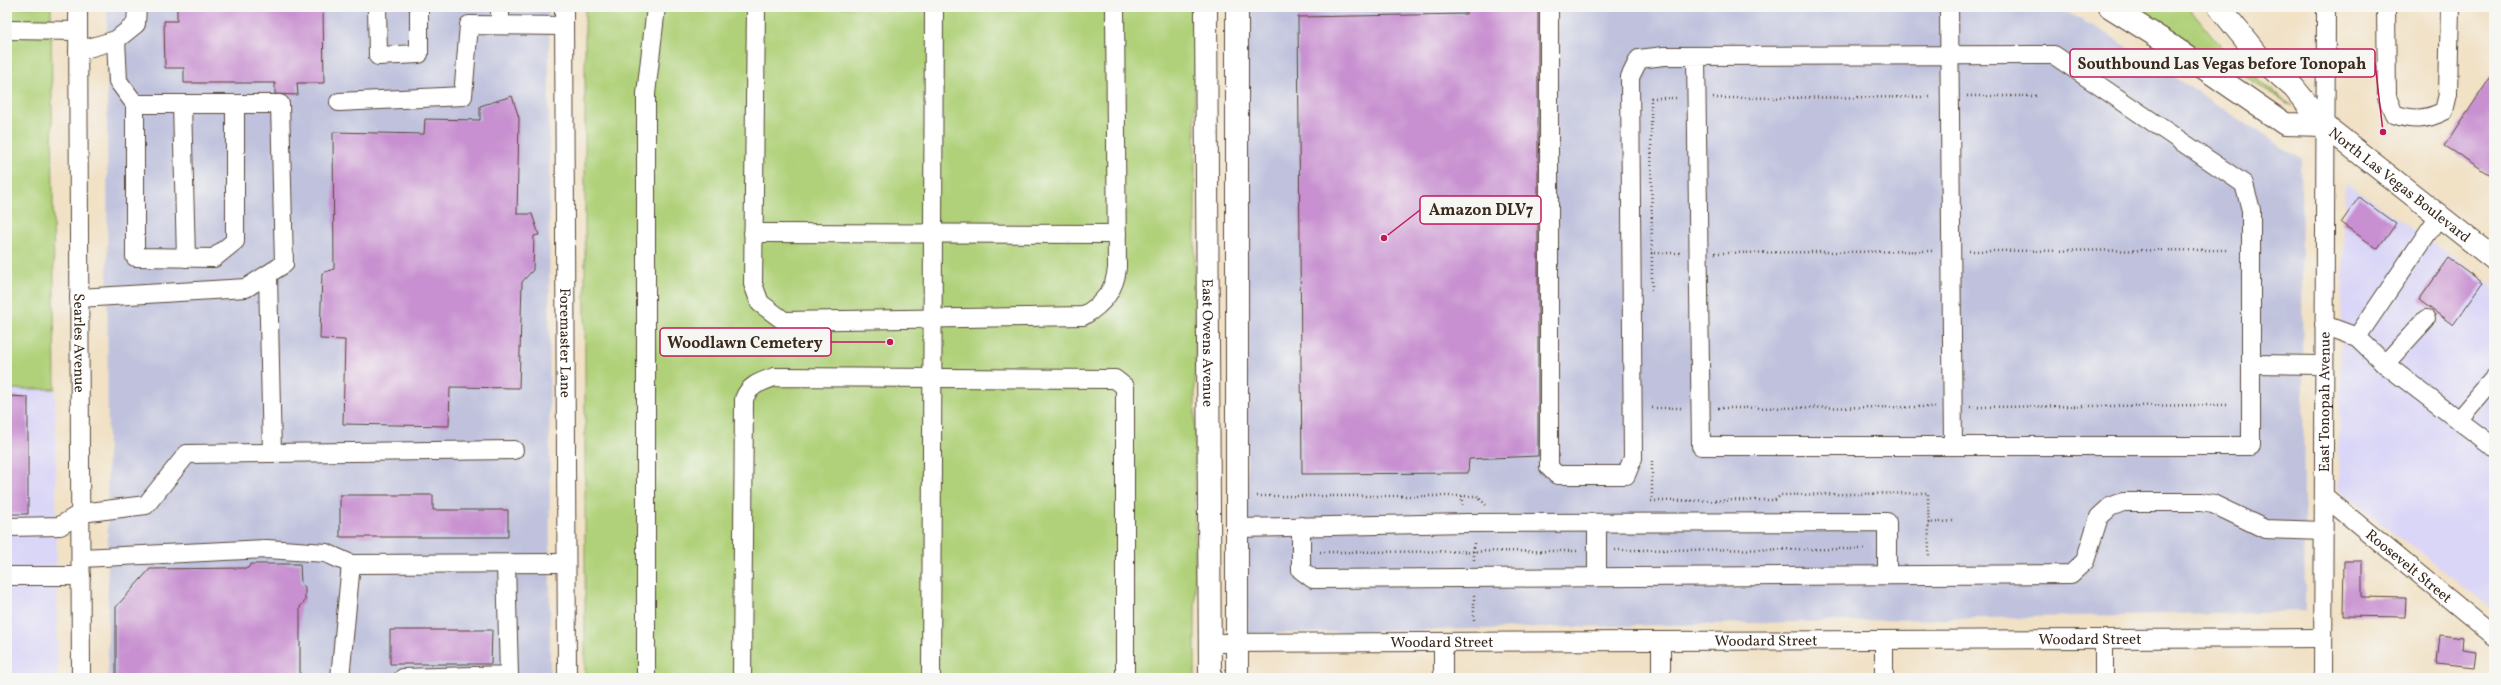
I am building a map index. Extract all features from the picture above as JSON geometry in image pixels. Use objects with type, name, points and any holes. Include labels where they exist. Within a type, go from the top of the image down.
[{"type":"main road","name":"East Owens Avenue","points":[[1206,7],[1210,678]]},
{"type":"main road","name":"East Owens Avenue","points":[[1237,7],[1237,678]]},
{"type":"main road","name":"North Las Vegas Boulevard","points":[[2110,7],[2166,42],[2285,124],[2324,125]]},
{"type":"main road","name":"North Las Vegas Boulevard","points":[[2219,7],[2261,59],[2294,88],[2324,125],[2494,259]]},
{"type":"street","name":"Searles Avenue","points":[[78,7],[81,678]]},
{"type":"street","points":[[78,51],[116,40],[136,24],[136,7]]},
{"type":"street","points":[[377,7],[378,56],[419,54],[419,7]]},
{"type":"street","points":[[500,7],[500,25]]},
{"type":"street","name":"Foremaster Lane","points":[[564,7],[567,678]]},
{"type":"street","points":[[646,678],[646,94],[656,7]]},
{"type":"street","points":[[756,7],[753,284],[760,303],[784,321],[1083,316],[1095,309],[1116,283],[1115,7]]},
{"type":"street","points":[[931,678],[934,7]]},
{"type":"street","points":[[1548,7],[1549,467],[1557,475],[1626,475],[1633,458],[1630,77],[1639,59],[1696,56],[2054,55],[2244,184],[2251,210],[2251,446],[1701,446],[1696,56]]},
{"type":"street","points":[[1948,7],[1950,55],[1953,446]]},
{"type":"street","name":"East Tonopah Avenue","points":[[2322,678],[2324,496],[2324,125],[2326,7]]},
{"type":"street","points":[[2386,7],[2387,97],[2394,114],[2410,120],[2430,118],[2444,111],[2448,94],[2450,7]]},
{"type":"street","points":[[339,102],[464,96],[469,25],[564,26]]},
{"type":"street","points":[[7,30],[78,31]]},
{"type":"street","points":[[116,40],[118,81],[135,104],[135,257],[214,258],[235,241],[235,104]]},
{"type":"street","points":[[79,298],[246,288],[284,264],[280,104],[135,104]]},
{"type":"street","points":[[182,104],[186,258]]},
{"type":"street","points":[[2357,337],[2439,216]]},
{"type":"street","points":[[753,233],[1117,234]]},
{"type":"street","points":[[268,275],[272,453]]},
{"type":"street","points":[[2385,364],[2426,320]]},
{"type":"street","points":[[2324,325],[2357,337],[2385,364],[2494,447]]},
{"type":"street","points":[[2251,364],[2324,365]]},
{"type":"street","points":[[742,678],[742,422],[747,391],[757,383],[774,378],[1115,379],[1125,387],[1125,678]]},
{"type":"street","points":[[2458,420],[2494,378]]},
{"type":"street","points":[[7,527],[60,526],[81,513],[146,505],[187,454],[514,450]]},
{"type":"street","name":"Roosevelt Street","points":[[2324,496],[2493,634]]},
{"type":"street","points":[[1301,526],[1301,570],[1313,579],[2071,574],[2085,561],[2099,518],[2110,507],[2123,502],[2201,502],[2213,504],[2265,530],[2323,531]]},
{"type":"street","points":[[1237,528],[1467,523],[1596,524],[1887,522],[1887,575]]},
{"type":"street","points":[[1596,524],[1597,576]]},
{"type":"street","points":[[81,558],[267,549],[326,553],[351,564],[566,563]]},
{"type":"street","points":[[340,678],[351,564]]},
{"type":"street","points":[[403,678],[509,677],[506,564]]},
{"type":"street","points":[[7,576],[81,576]]},
{"type":"street","name":"Woodard Street","points":[[1210,643],[1443,644],[2322,638]]},
{"type":"street","points":[[2104,639],[2104,678]]},
{"type":"street","points":[[1884,641],[1884,678]]},
{"type":"street","points":[[1661,642],[1661,678]]},
{"type":"street","points":[[1443,644],[1443,678]]},
{"type":"path","points":[[1652,292],[1651,98],[2038,96]]},
{"type":"path","points":[[1652,400],[1652,416]]},
{"type":"path","points":[[1652,454],[1652,501]]},
{"type":"path","points":[[1462,496],[1462,515],[1474,534],[1474,620]]},
{"type":"path","points":[[1928,523],[1954,521]]},
{"type":"shaded area","points":[[107,7],[549,7],[550,678],[108,678]]},
{"type":"shaded area","points":[[1244,7],[2056,7],[2101,30],[2301,159],[2305,611],[1248,634]]},
{"type":"shaded area","points":[[2345,182],[2494,286],[2494,610],[2338,489]]},
{"type":"shaded area","points":[[7,389],[55,389],[58,678],[7,678]]},
{"type":"green space","points":[[7,7],[51,7],[55,389],[7,389]]},
{"type":"green space","points":[[585,7],[1195,7],[1195,678],[585,678]]},
{"type":"green space","points":[[2129,7],[2189,7],[2226,53],[2292,106],[2213,56]]},
{"type":"building","points":[[177,7],[323,7],[324,83],[297,83],[298,95],[275,94],[275,83],[184,83],[184,68],[165,68],[164,21],[177,21]]},
{"type":"building","points":[[1466,7],[1538,7],[1538,456],[1469,459],[1468,473],[1302,474],[1298,17],[1466,14]]},
{"type":"building","points":[[2494,72],[2494,177],[2445,146]]},
{"type":"building","points":[[512,96],[519,118],[517,214],[532,214],[539,235],[534,236],[533,270],[522,282],[519,388],[450,387],[449,426],[343,424],[345,340],[320,339],[322,273],[334,269],[333,132],[424,134],[425,119],[480,120],[480,106]]},
{"type":"building","points":[[2359,197],[2396,224],[2378,249],[2341,223]]},
{"type":"building","points":[[2449,258],[2483,283],[2453,325],[2419,300]]},
{"type":"building","points":[[7,396],[28,397],[28,514],[7,514]]},
{"type":"building","points":[[340,495],[433,495],[433,510],[508,510],[508,537],[340,537]]},
{"type":"building","points":[[2344,561],[2362,561],[2362,597],[2406,598],[2405,617],[2343,616]]},
{"type":"building","points":[[251,564],[300,564],[301,583],[305,587],[305,601],[300,607],[300,678],[116,678],[116,607],[150,569],[248,568]]},
{"type":"building","points":[[390,630],[492,630],[491,664],[390,664]]},
{"type":"building","points":[[2440,635],[2463,638],[2462,649],[2476,651],[2474,668],[2437,664]]},
{"type":"place","name":"Southbound Las Vegas before Tonopah","points":[[2383,132]]},
{"type":"place","name":"Amazon DLV7","points":[[1384,238]]},
{"type":"place","name":"Woodlawn Cemetery","points":[[890,342]]}]
